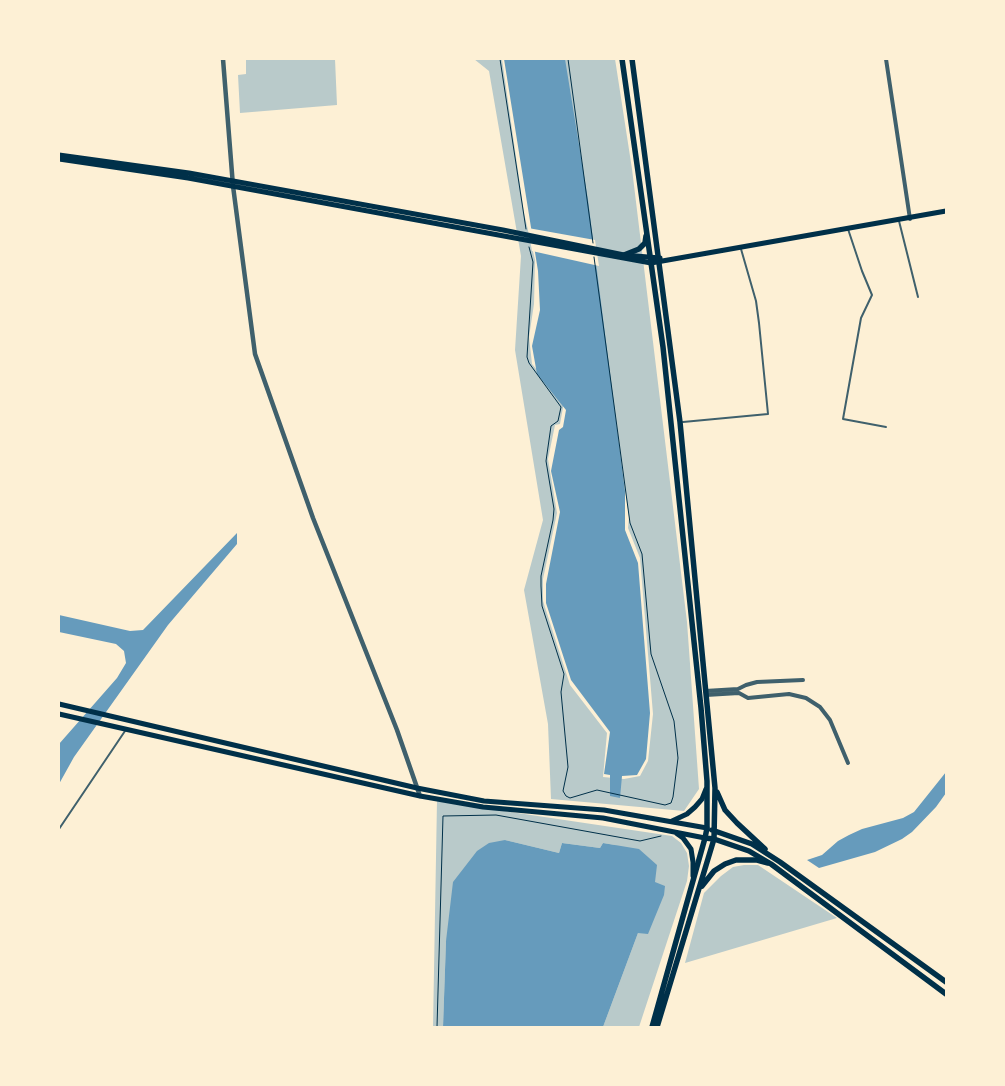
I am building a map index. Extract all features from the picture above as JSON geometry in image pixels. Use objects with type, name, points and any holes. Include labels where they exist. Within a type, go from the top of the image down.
[{"type":"main road","points":[[622,59],[663,347],[700,708],[706,787],[707,828],[705,838],[652,1027]]},
{"type":"main road","points":[[632,59],[680,422],[715,788],[714,839],[657,1027]]},
{"type":"main road","points":[[59,155],[189,174],[232,184]]},
{"type":"main road","points":[[59,159],[232,184],[623,257],[650,260],[741,248],[946,211]]},
{"type":"main road","points":[[623,257],[639,249],[645,243],[647,234]]},
{"type":"main road","points":[[59,704],[417,788],[484,801],[604,810],[707,828],[752,844],[780,862],[946,982]]},
{"type":"main road","points":[[59,714],[420,796],[483,807],[602,818],[714,839],[749,851],[771,864],[946,994]]},
{"type":"main road","points":[[671,821],[687,814],[695,807],[702,799],[706,787]]},
{"type":"main road","points":[[715,788],[725,810],[752,838],[780,862]]},
{"type":"main road","points":[[673,832],[682,838],[691,849],[693,862],[691,890]]},
{"type":"main road","points":[[698,892],[714,871],[725,864],[736,860],[757,860],[771,864]]},
{"type":"street","points":[[223,59],[232,184],[255,354],[313,518],[397,730],[420,796]]},
{"type":"street","points":[[886,59],[910,219]]},
{"type":"street","points":[[705,693],[738,689],[757,682],[802,680]]},
{"type":"street","points":[[705,693],[739,694],[748,698],[789,694],[806,698],[820,707],[830,720],[848,763]]},
{"type":"lane","points":[[899,220],[918,298]]},
{"type":"lane","points":[[848,229],[872,295],[861,318],[843,419],[886,427]]},
{"type":"lane","points":[[680,422],[768,414],[756,301],[741,248]]},
{"type":"lane","points":[[59,829],[126,729]]},
{"type":"path","points":[[500,59],[527,236]]},
{"type":"path","points":[[568,59],[593,246]]},
{"type":"path","points":[[529,246],[533,262],[527,357],[529,363],[561,407],[558,421],[551,426],[546,461],[554,509],[541,576],[541,586],[542,606],[564,674],[561,692],[568,767],[563,791],[570,798],[597,790],[665,805],[671,804],[673,797],[678,758],[674,721],[651,654],[642,554],[630,523],[594,256]]},
{"type":"path","points":[[438,1027],[443,816],[496,815],[640,841],[673,832]]},
{"type":"shaded area","points":[[246,59],[335,59],[337,105],[240,113],[238,75],[246,74]]},
{"type":"shaded area","points":[[474,59],[502,59],[524,213],[535,260],[534,304],[529,337],[532,364],[564,402],[560,424],[555,425],[548,459],[557,513],[543,579],[543,601],[570,685],[607,733],[603,777],[624,779],[640,776],[648,761],[653,714],[640,558],[628,528],[629,517],[563,59],[615,59],[632,169],[687,622],[699,789],[684,811],[551,799],[548,724],[524,590],[543,520],[515,350],[521,256],[489,71]]},
{"type":"shaded area","points":[[437,801],[672,836],[681,843],[687,853],[689,866],[687,881],[639,1027],[603,1027],[655,882],[615,845],[603,843],[600,848],[562,843],[559,853],[505,840],[446,941],[443,1027],[433,1027]]},
{"type":"shaded area","points":[[758,865],[837,918],[685,963],[704,893],[733,867]]},
{"type":"water","points":[[504,59],[565,59],[588,200],[625,491],[625,530],[638,563],[650,713],[646,759],[637,775],[622,776],[620,798],[610,796],[610,775],[604,774],[610,732],[571,680],[546,603],[546,584],[560,512],[551,471],[559,430],[563,427],[566,410],[537,374],[532,346],[540,310],[538,271]]},
{"type":"water","points":[[237,533],[237,544],[168,625],[74,757],[59,784],[59,744],[117,678],[126,663],[124,651],[116,644],[59,632],[59,615],[130,631],[143,630]]},
{"type":"water","points":[[946,772],[946,793],[936,807],[912,832],[902,839],[875,852],[819,868],[807,860],[822,855],[838,841],[862,829],[903,818],[914,812]]},
{"type":"water","points":[[505,840],[559,853],[562,843],[600,848],[603,843],[639,849],[657,865],[655,882],[665,886],[664,895],[648,934],[638,933],[603,1027],[443,1027],[446,941],[453,882],[477,851],[489,843]]},
{"type":"pier","points":[[528,228],[595,240],[599,266],[532,251]]}]
